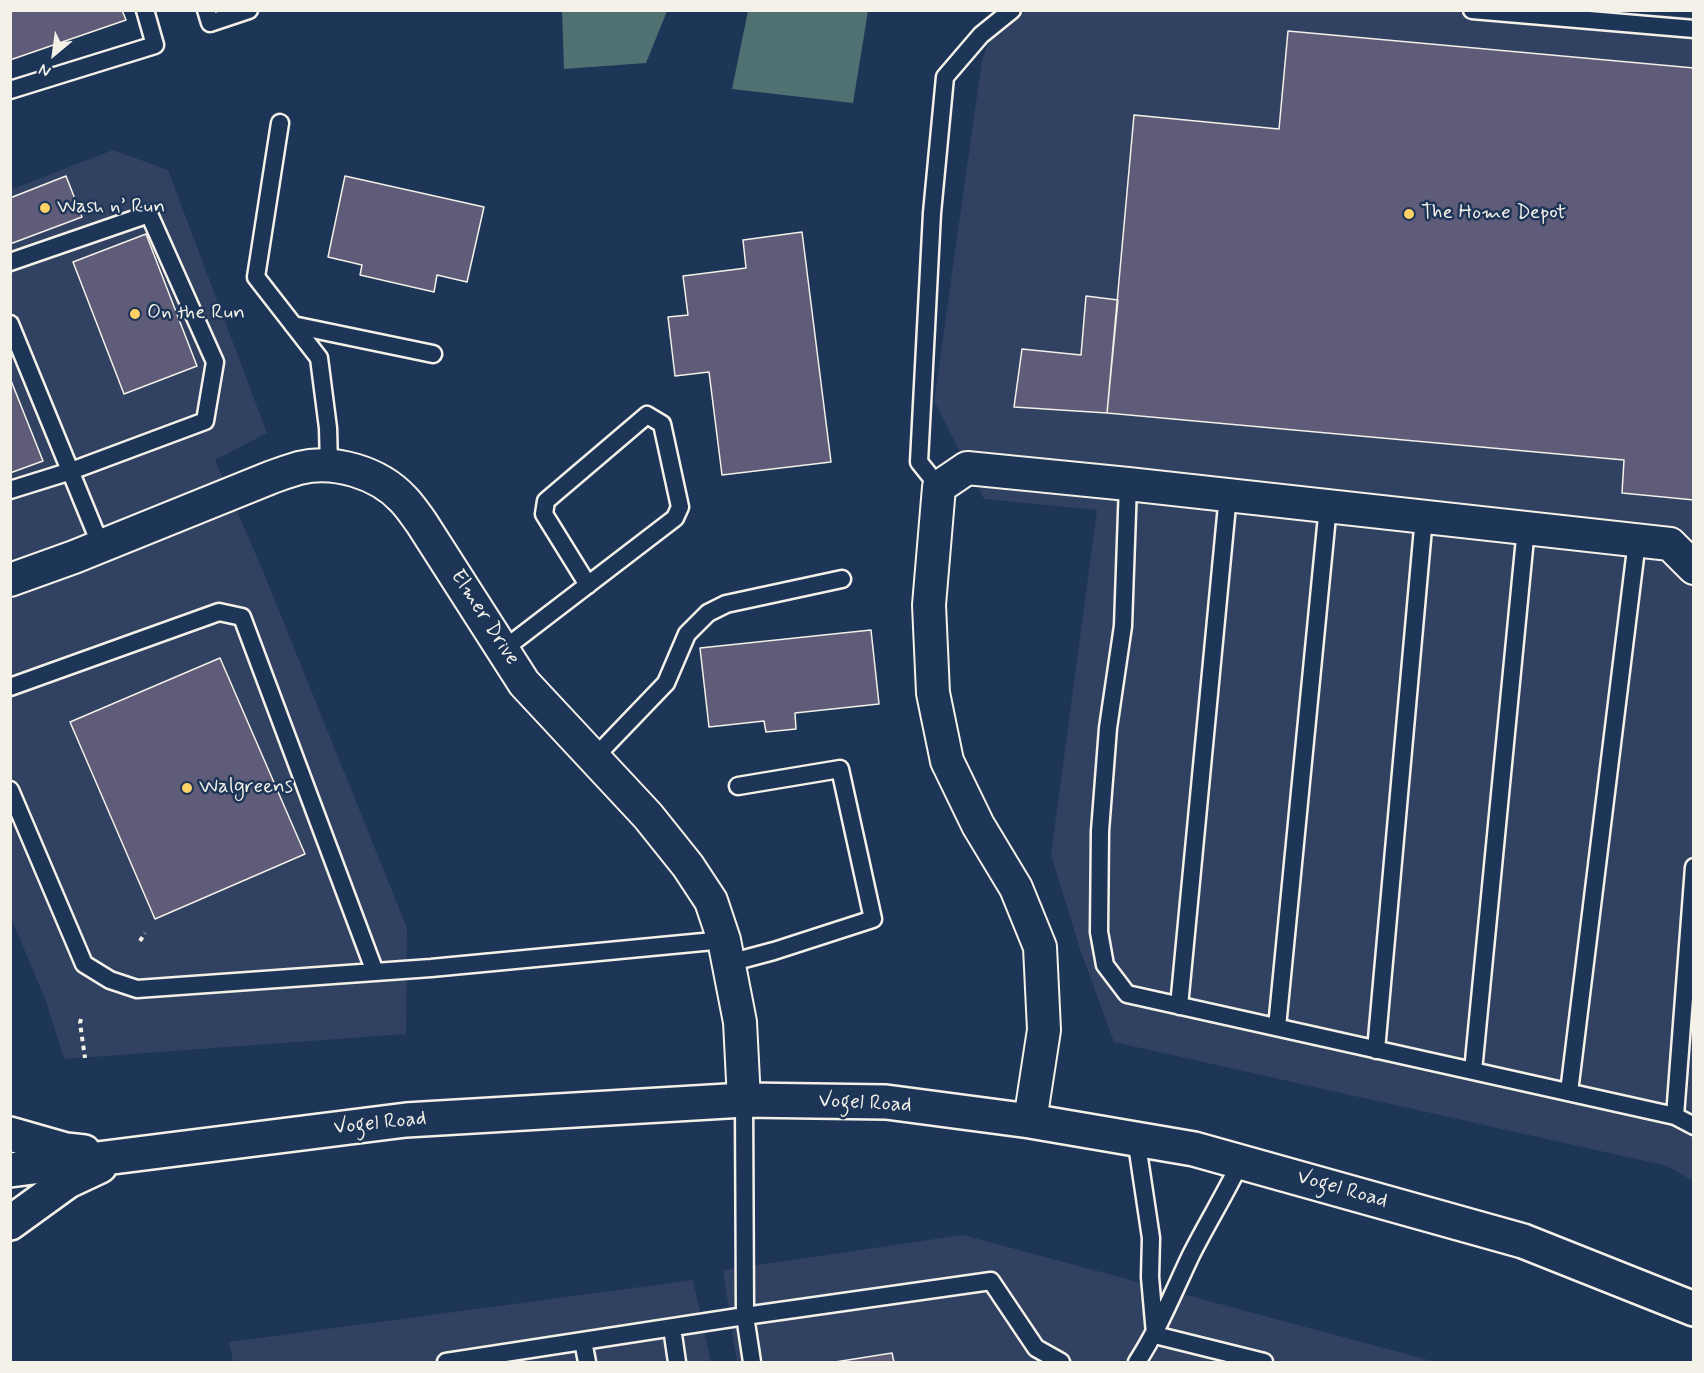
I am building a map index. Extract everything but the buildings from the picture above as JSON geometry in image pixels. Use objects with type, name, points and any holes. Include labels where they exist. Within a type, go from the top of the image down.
[{"type":"main road","name":"Vogel Road","points":[[10,1170],[406,1120],[744,1100],[886,1102],[1030,1120],[1194,1149],[1241,1161],[1523,1241],[1694,1309]]},
{"type":"main road","points":[[10,1134],[66,1150],[118,1156]]},
{"type":"main road","points":[[10,1223],[68,1181],[118,1156]]},
{"type":"street","name":"Elmer Drive","points":[[10,580],[301,467],[329,465],[354,470],[381,481],[402,498],[421,522],[525,682],[648,816],[688,866],[711,901],[726,951],[740,1022],[744,1100]]},
{"type":"street","points":[[1030,1120],[1044,1030],[1040,947],[1016,888],[978,825],[947,761],[933,693],[929,605],[939,487],[967,468],[1128,484],[1670,544],[1694,568]]},
{"type":"lane","points":[[10,90],[155,45],[145,10]]},
{"type":"lane","points":[[206,10],[210,23],[249,10]]},
{"type":"lane","points":[[939,487],[919,462],[932,213],[945,77],[981,35],[1012,10]]},
{"type":"lane","points":[[1472,10],[1694,29]]},
{"type":"lane","points":[[280,123],[256,277],[319,358],[328,428],[329,465]]},
{"type":"lane","points":[[10,262],[149,214],[215,362],[205,421],[71,471],[10,490]]},
{"type":"lane","points":[[10,324],[101,546]]},
{"type":"lane","points":[[293,325],[433,354]]},
{"type":"lane","points":[[504,649],[588,585],[675,518],[680,507],[662,424],[647,414],[546,501],[544,514],[588,585]]},
{"type":"lane","points":[[1128,484],[1123,627],[1108,728],[1100,831],[1099,932],[1105,965],[1127,994],[1675,1116],[1694,1126]]},
{"type":"lane","points":[[1179,1006],[1228,495]]},
{"type":"lane","points":[[1277,1027],[1328,506]]},
{"type":"lane","points":[[1376,1050],[1424,517]]},
{"type":"lane","points":[[1473,1071],[1526,528]]},
{"type":"lane","points":[[1569,1092],[1637,541]]},
{"type":"lane","points":[[594,758],[666,683],[687,634],[708,613],[726,604],[842,579]]},
{"type":"lane","points":[[10,687],[219,612],[242,617],[375,972]]},
{"type":"lane","points":[[10,790],[84,964],[110,980],[137,989],[726,951],[774,951],[873,919],[840,769],[738,786]]},
{"type":"lane","points":[[1675,1116],[1694,867]]},
{"type":"lane","points":[[744,1100],[745,1316],[752,1362]]},
{"type":"lane","points":[[1136,1138],[1151,1238],[1150,1277],[1155,1335]]},
{"type":"lane","points":[[1137,1362],[1155,1335],[1192,1253],[1241,1161]]},
{"type":"lane","points":[[446,1362],[493,1359],[584,1341],[991,1281],[1036,1348],[1061,1362]]},
{"type":"lane","points":[[672,1328],[677,1362]]},
{"type":"lane","points":[[1155,1335],[1263,1362]]},
{"type":"lane","points":[[584,1341],[587,1362]]},
{"type":"path","points":[[140,941],[145,933]]},
{"type":"path","points":[[81,1019],[85,1058]]},
{"type":"shaded area","points":[[1588,10],[1693,17],[1693,1181],[1667,1166],[1114,1042],[1080,949],[1051,855],[1097,510],[984,499],[934,401],[982,60],[1001,11]]},
{"type":"shaded area","points":[[113,150],[168,170],[267,433],[215,460],[263,571],[407,928],[406,1034],[64,1059],[46,1001],[11,918],[10,190]]},
{"type":"shaded area","points":[[963,1235],[1436,1362],[737,1362],[723,1270]]},
{"type":"shaded area","points":[[693,1280],[711,1362],[233,1362],[229,1342]]},
{"type":"green space","points":[[562,10],[667,11],[646,63],[564,69]]},
{"type":"green space","points":[[748,11],[868,11],[853,103],[732,89]]},
{"type":"place","name":"Wash n’ Run","points":[[45,208]]},
{"type":"place","name":"The Home Depot","points":[[1409,214]]},
{"type":"place","name":"On the Run","points":[[135,314]]},
{"type":"place","name":"Walgreens","points":[[187,788]]}]
